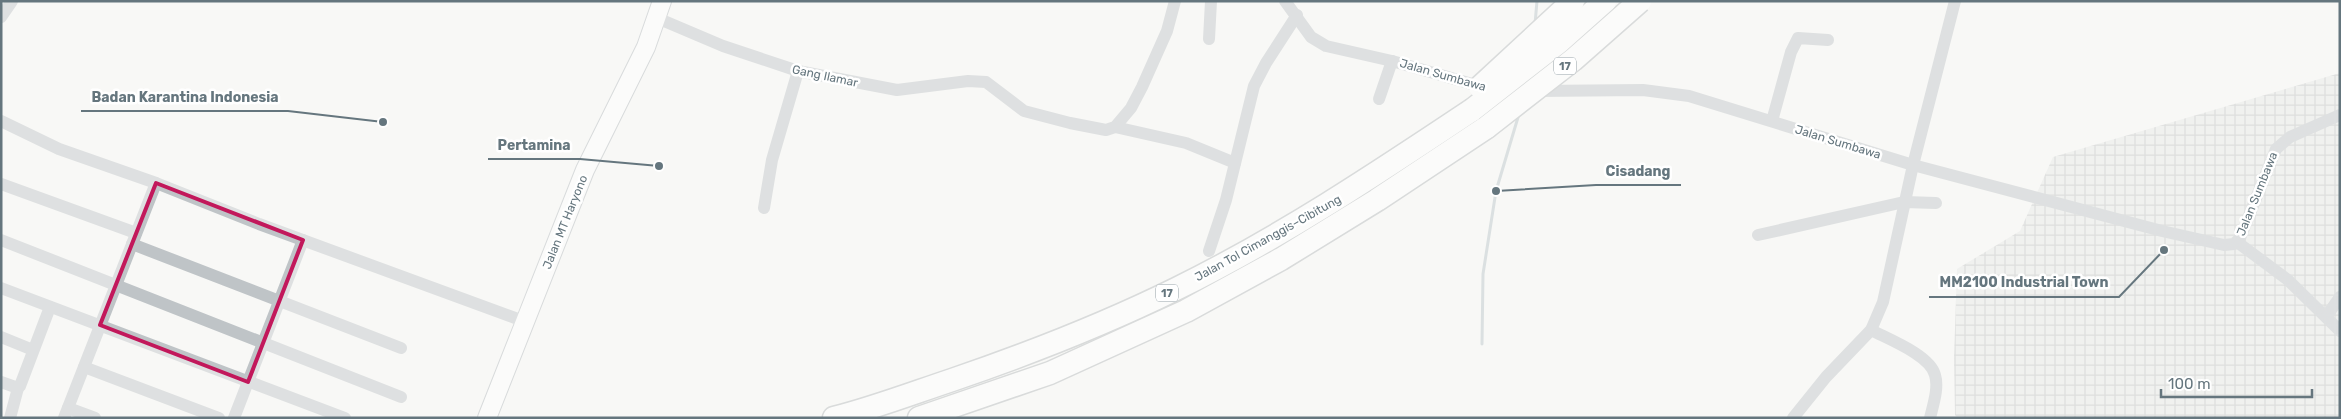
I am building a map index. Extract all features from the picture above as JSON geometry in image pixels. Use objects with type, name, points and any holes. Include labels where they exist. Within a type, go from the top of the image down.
[{"type":"highway","points":[[1475,112],[1573,1]]},
{"type":"highway","name":"Jalan Tol Cimanggis–Cibitung","points":[[919,418],[1050,372],[1186,311],[1280,259],[1377,200],[1475,112],[1605,1]]},
{"type":"highway","name":"Jalan Tol Cimanggis–Cibitung","points":[[834,418],[864,410],[1034,352],[1175,289],[1266,241],[1358,186],[1475,112],[1573,60],[1640,1]]},
{"type":"main road","name":"Jalan MT Haryono","points":[[487,418],[585,170],[646,47],[660,10]]},
{"type":"street","points":[[1,17],[12,1]]},
{"type":"street","points":[[1116,127],[1131,108],[1150,70],[1167,31],[1174,1]]},
{"type":"street","points":[[1209,39],[1211,1]]},
{"type":"street","points":[[1793,418],[1826,377],[1871,330],[1887,289],[1904,202],[1955,1]]},
{"type":"street","points":[[1209,251],[1235,163],[1254,86],[1291,6]]},
{"type":"street","name":"Jalan Sumbawa","points":[[1291,6],[1308,34],[1320,43],[1392,61],[1483,88],[1510,91],[1658,91],[1689,96],[1913,165],[2162,231],[2224,244],[2237,242],[2276,148],[2290,138],[2340,115]]},
{"type":"street","name":"Gang Ilamar","points":[[660,10],[723,46],[798,71],[895,90],[974,81],[990,83],[1024,111],[1097,129],[1116,127],[1186,143],[1235,163]]},
{"type":"street","points":[[1772,121],[1791,52],[1798,38],[1828,40]]},
{"type":"street","points":[[1379,99],[1392,61]]},
{"type":"street","points":[[764,208],[780,129],[798,71]]},
{"type":"street","points":[[1,121],[60,149],[156,183],[303,240],[526,322]]},
{"type":"street","points":[[94,418],[66,413],[156,183]]},
{"type":"street","points":[[1,184],[134,238],[279,301],[401,348]]},
{"type":"street","points":[[1758,235],[1904,202],[1936,203]]},
{"type":"street","points":[[1,240],[401,397]]},
{"type":"street","points":[[234,418],[303,240]]},
{"type":"street","points":[[2237,242],[2288,280],[2340,331]]},
{"type":"street","points":[[1,288],[345,418]]},
{"type":"street","points":[[2326,317],[2340,297]]},
{"type":"street","points":[[10,418],[18,388],[50,307]]},
{"type":"street","points":[[1871,330],[1916,354],[1933,369],[1937,383],[1930,418]]},
{"type":"street","points":[[1,337],[33,350]]},
{"type":"street","points":[[84,367],[219,418]]},
{"type":"street","points":[[1,382],[18,388]]},
{"type":"highlighted area","points":[[156,183],[303,240],[248,382],[100,325]]},
{"type":"shaded area","points":[[2340,73],[2340,418],[1958,418],[1955,415],[1954,358],[1957,269],[2020,231],[2053,157]]},
{"type":"waterway","points":[[1535,24],[1537,1]]},
{"type":"waterway","points":[[1482,344],[1483,274],[1496,191],[1519,114]]},
{"type":"place","name":"Badan Karantina Indonesia","points":[[383,122]]},
{"type":"place","name":"Pertamina","points":[[659,166]]},
{"type":"place","name":"Cisadang","points":[[1496,191]]},
{"type":"place","name":"MM2100 Industrial Town","points":[[2164,250]]}]
